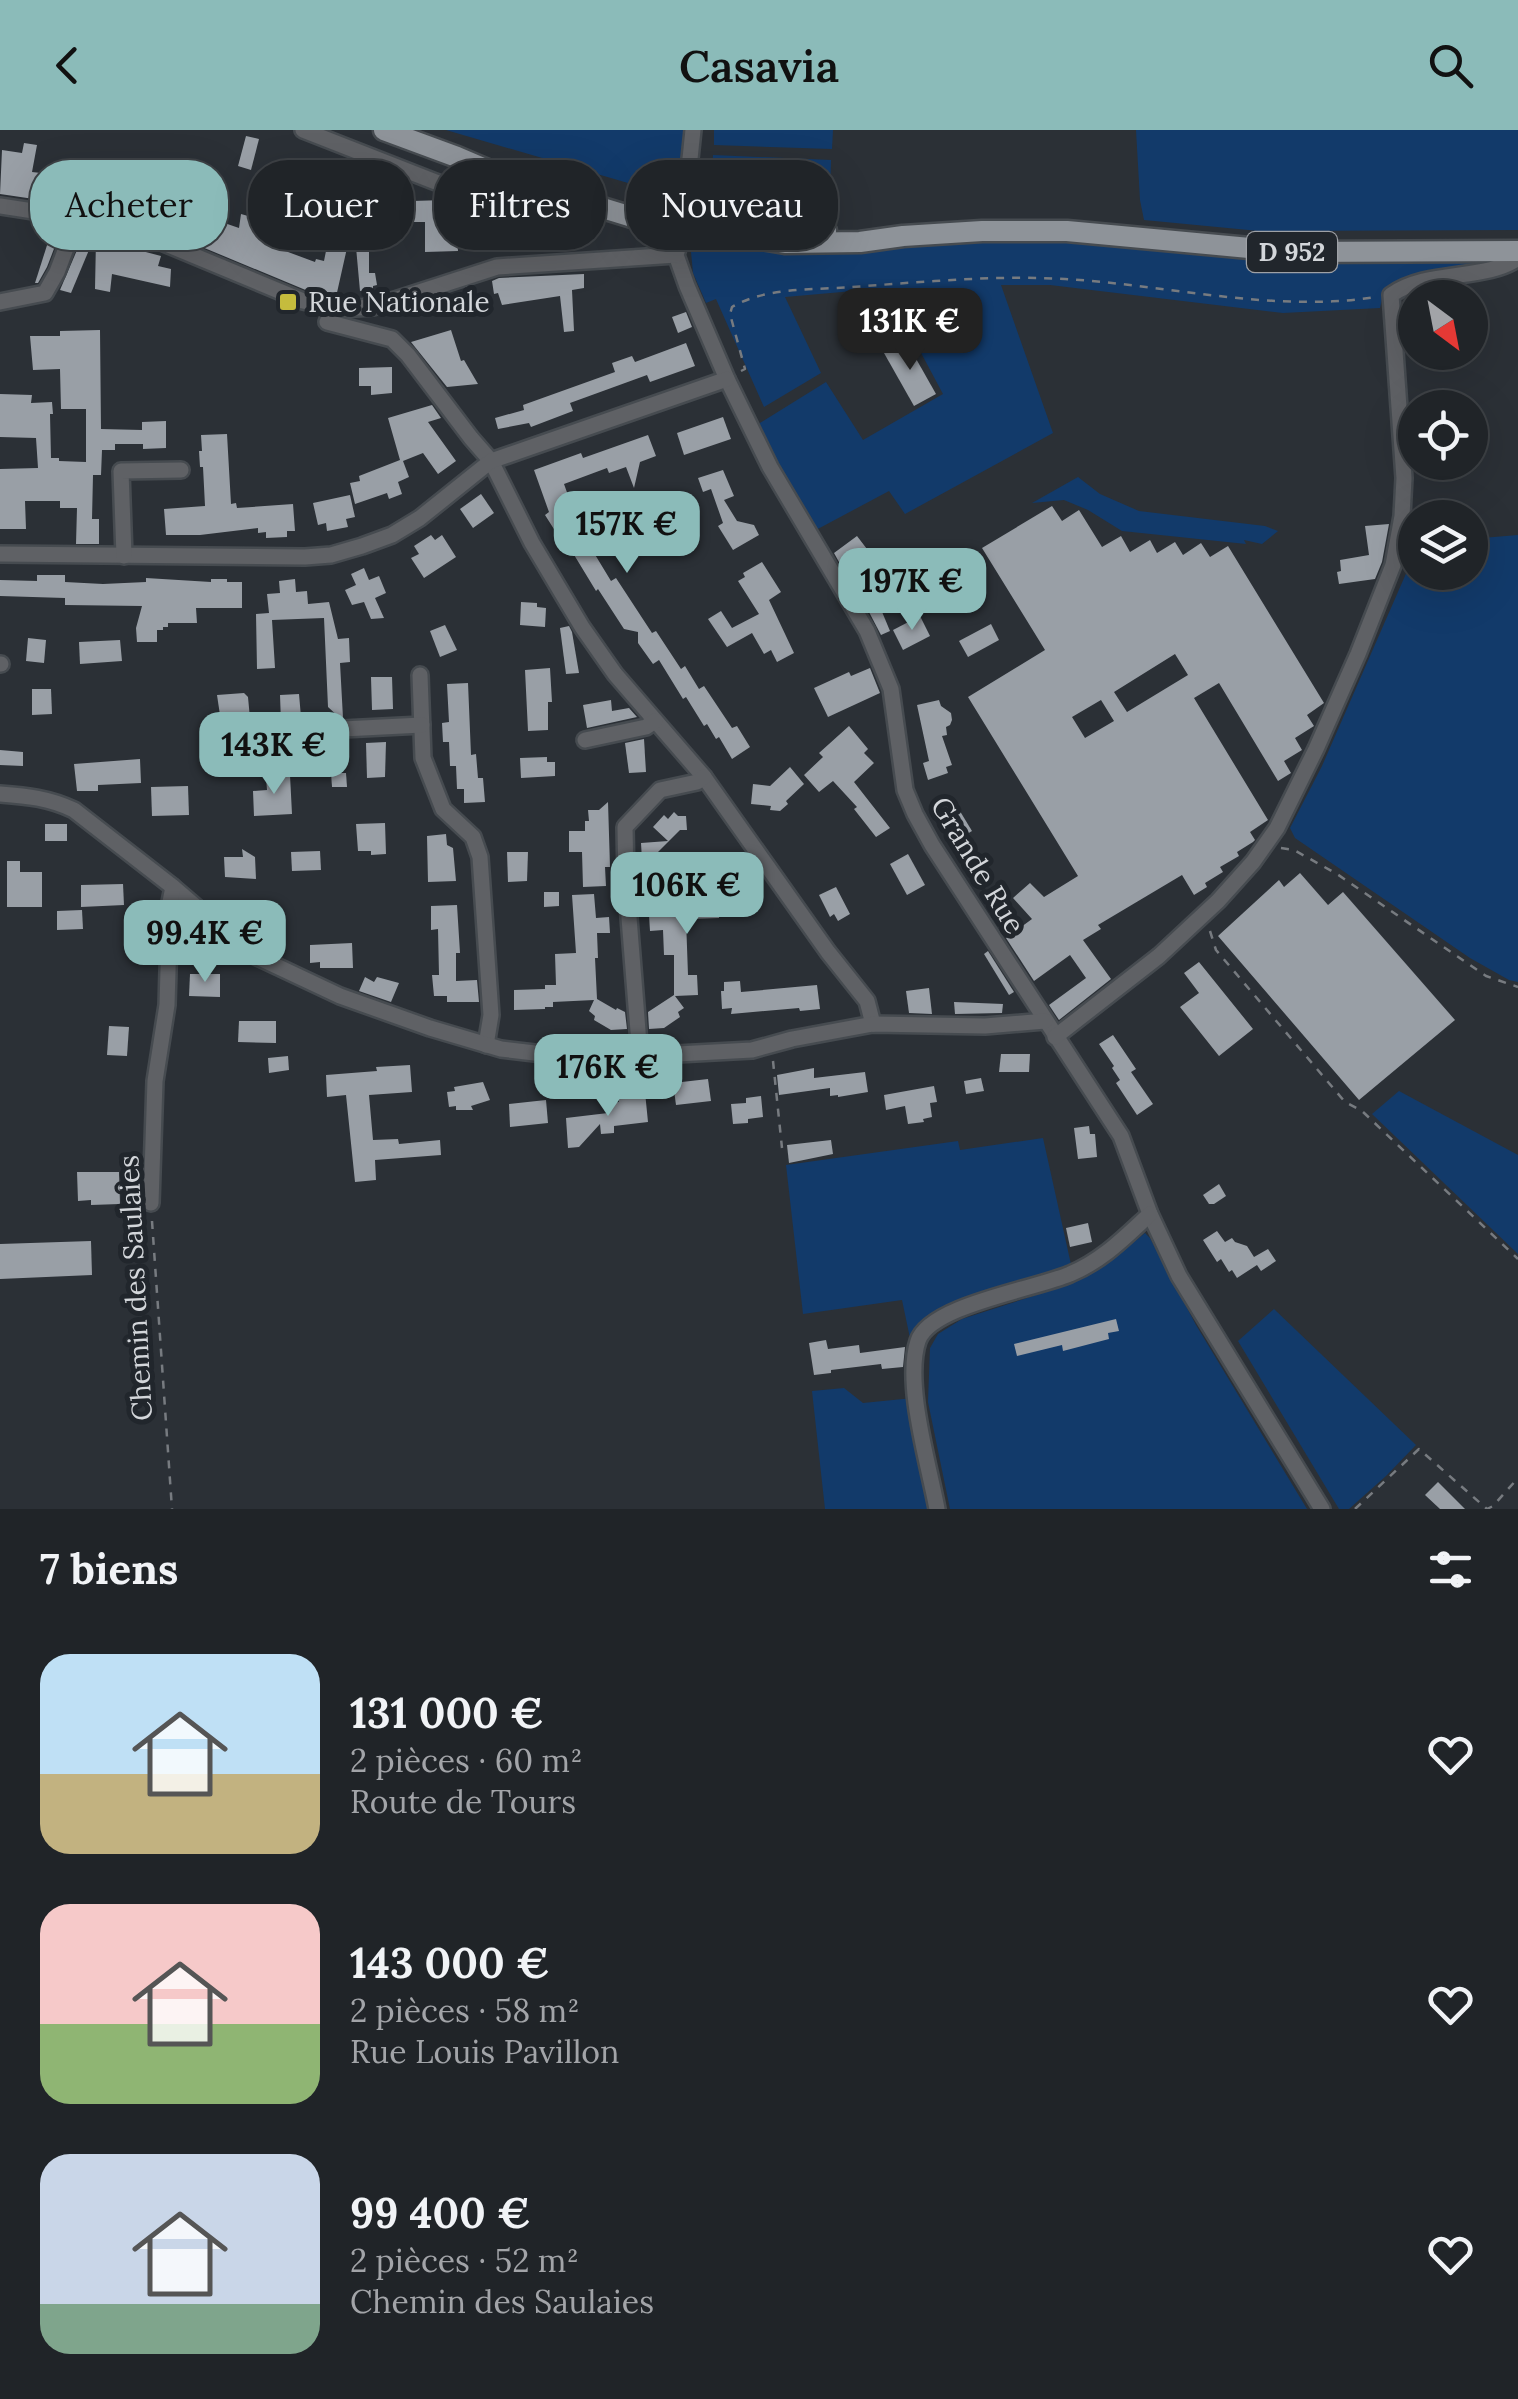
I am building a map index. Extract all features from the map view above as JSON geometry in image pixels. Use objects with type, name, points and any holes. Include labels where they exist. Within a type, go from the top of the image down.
[{"type":"main road","name":"D 952","points":[[384,130],[458,157],[626,203]]},
{"type":"main road","name":"D 952","points":[[838,232],[902,236],[982,230],[1067,231],[1292,252],[1518,254]]},
{"type":"street","points":[[303,130],[434,181]]},
{"type":"street","points":[[690,160],[693,130]]},
{"type":"street","points":[[0,206],[30,211]]},
{"type":"street","points":[[0,302],[46,292],[65,250]]},
{"type":"street","points":[[180,250],[303,301],[339,309],[373,308],[497,267],[676,255],[677,250]]},
{"type":"street","points":[[1055,1037],[1159,956],[1242,875],[1277,828],[1316,749],[1393,565],[1402,516],[1404,478],[1391,295],[1403,286],[1515,262],[1518,254]]},
{"type":"street","name":"Grande Rue","points":[[676,255],[727,379],[770,466],[867,631],[880,661],[891,689],[905,790],[915,814],[1121,1136],[1150,1214],[1180,1276],[1322,1509]]},
{"type":"street","points":[[327,322],[392,339],[492,460],[532,544],[582,627],[615,674],[704,777],[867,1001],[873,1024]]},
{"type":"street","points":[[0,554],[331,555],[392,535],[420,518],[492,460],[727,379]]},
{"type":"street","points":[[124,556],[121,471],[180,470]]},
{"type":"street","points":[[420,675],[423,758],[444,809],[474,837],[480,857],[492,1014],[486,1044]]},
{"type":"street","points":[[585,740],[646,728],[656,721]]},
{"type":"street","points":[[342,729],[422,724]]},
{"type":"street","points":[[640,1056],[625,827],[660,790],[704,777]]},
{"type":"street","points":[[0,794],[37,796],[74,810],[255,956],[350,999],[500,1049],[560,1056],[640,1056],[752,1050],[873,1024],[984,1026],[1045,1021]]},
{"type":"street","name":"Chemin des Saulaies","points":[[151,1203],[155,1082],[167,1005],[172,886]]},
{"type":"street","points":[[937,1509],[916,1405],[914,1364],[919,1337],[942,1317],[970,1305],[1070,1274],[1112,1251],[1150,1214]]},
{"type":"path","points":[[727,379],[745,368],[730,314],[732,307],[746,300],[787,292],[983,277],[1067,279],[1302,303],[1391,295]]},
{"type":"path","points":[[1264,846],[1294,850],[1486,976],[1518,986]]},
{"type":"path","points":[[1202,917],[1216,950],[1345,1102],[1362,1111],[1518,1259]]},
{"type":"path","points":[[772,1044],[782,1148]]},
{"type":"path","name":"Chemin des Saulaies","points":[[151,1203],[172,1509]]},
{"type":"path","points":[[1355,1509],[1419,1449],[1487,1508],[1494,1506],[1518,1478]]},
{"type":"shaded area","points":[[446,130],[684,130],[683,160],[626,160],[626,182],[606,177],[606,160],[549,160]]},
{"type":"shaded area","points":[[714,130],[833,130],[832,149],[714,145]]},
{"type":"shaded area","points":[[1136,130],[1518,130],[1518,230],[1259,231],[1144,220]]},
{"type":"shaded area","points":[[713,155],[831,160],[713,160]]},
{"type":"shaded area","points":[[1040,240],[1124,244],[1249,260],[1492,260],[1489,265],[1398,280],[1384,290],[1380,308],[1283,313],[1050,285],[1001,285],[1053,433],[905,514],[889,491],[814,531],[755,426],[826,382],[863,440],[943,394],[904,321],[885,330],[865,290],[785,297],[821,373],[764,407],[716,299],[706,303],[693,273],[691,252],[815,253]]},
{"type":"shaded area","points":[[1078,477],[1100,494],[1139,511],[1265,526],[1278,531],[1262,544],[1244,540],[1246,544],[1122,531],[1064,500],[1032,503]]},
{"type":"shaded area","points":[[1518,535],[1518,982],[1470,958],[1295,838],[1290,828],[1322,766],[1399,590],[1488,590],[1488,538]]},
{"type":"shaded area","points":[[1399,1091],[1518,1155],[1518,1254],[1372,1114]]},
{"type":"shaded area","points":[[1043,1138],[1072,1269],[939,1311],[910,1338],[902,1300],[803,1314],[786,1165],[958,1141],[960,1150]]},
{"type":"shaded area","points":[[1145,1233],[1307,1509],[950,1509],[928,1402],[930,1348],[938,1334],[962,1319],[1052,1290],[1079,1277],[1114,1258]]},
{"type":"shaded area","points":[[1274,1309],[1416,1445],[1349,1509],[1339,1509],[1238,1341]]},
{"type":"shaded area","points":[[844,1388],[863,1403],[913,1398],[930,1509],[825,1509],[812,1391]]},
{"type":"building","points":[[246,136],[259,139],[254,160],[248,160],[248,169],[238,166]]},
{"type":"building","points":[[24,143],[37,145],[34,160],[30,160],[30,198],[0,194],[2,150],[22,153]]},
{"type":"building","points":[[434,200],[434,250],[458,251],[425,252],[425,222],[414,222],[414,201]]},
{"type":"building","points":[[241,214],[248,216],[248,250],[289,250],[315,262],[324,261],[326,250],[347,250],[336,297],[308,291],[209,250],[228,250],[228,224],[239,228]]},
{"type":"building","points":[[46,250],[54,250],[47,267],[35,283]]},
{"type":"building","points":[[77,250],[89,250],[71,293],[60,290]]},
{"type":"building","points":[[96,250],[138,250],[161,256],[158,266],[171,269],[170,287],[112,274],[110,292],[95,289]]},
{"type":"building","points":[[356,250],[369,250],[369,273],[375,273],[377,285],[360,291]]},
{"type":"building","points":[[584,274],[584,288],[572,290],[574,331],[564,332],[560,296],[502,305],[498,293],[494,294],[492,281],[499,278]]},
{"type":"building","points":[[686,312],[692,327],[678,333],[672,317]]},
{"type":"building","points":[[100,330],[101,429],[142,430],[142,422],[166,421],[166,448],[115,444],[115,450],[102,450],[101,475],[93,475],[92,519],[99,519],[99,544],[76,544],[77,508],[60,508],[60,501],[25,501],[26,529],[0,529],[0,469],[38,468],[36,438],[0,437],[0,394],[32,395],[31,403],[52,402],[51,458],[86,462],[86,409],[61,409],[60,369],[33,370],[30,336]]},
{"type":"building","points":[[451,330],[461,361],[464,360],[478,384],[447,387],[411,342]]},
{"type":"building","points":[[906,341],[936,394],[914,406],[884,353]]},
{"type":"building","points":[[686,343],[695,366],[650,382],[647,375],[570,403],[573,411],[531,427],[529,423],[498,429],[495,418],[615,372],[612,363],[632,356],[635,362]]},
{"type":"building","points":[[392,367],[392,393],[371,395],[371,386],[359,386],[359,368]]},
{"type":"building","points":[[432,405],[441,418],[428,422],[456,461],[438,474],[423,453],[403,461],[409,477],[398,482],[402,494],[389,499],[387,493],[355,504],[350,483],[400,460],[388,418]]},
{"type":"building","points":[[723,417],[731,439],[684,455],[677,433]]},
{"type":"building","points":[[227,434],[231,504],[236,503],[237,508],[293,504],[295,531],[287,531],[287,537],[266,538],[266,532],[258,533],[258,528],[166,535],[164,509],[205,506],[201,435]]},
{"type":"building","points":[[648,435],[656,456],[640,462],[634,488],[626,467],[609,473],[607,468],[564,484],[569,498],[558,501],[575,527],[579,524],[611,581],[616,578],[652,633],[656,631],[699,689],[704,686],[732,728],[737,726],[750,747],[732,759],[719,737],[716,739],[707,724],[704,726],[686,697],[683,699],[659,660],[653,664],[638,643],[638,632],[624,629],[545,515],[549,512],[534,470]]},
{"type":"building","points":[[723,470],[734,496],[724,500],[737,521],[754,525],[759,535],[733,550],[718,526],[723,523],[711,489],[703,492],[698,478]]},
{"type":"building","points":[[481,494],[494,513],[473,528],[460,509]]},
{"type":"building","points":[[350,495],[355,517],[346,519],[348,527],[327,531],[326,523],[318,525],[313,503]]},
{"type":"building","points":[[1052,506],[1062,521],[1079,510],[1102,547],[1121,536],[1130,552],[1150,540],[1157,553],[1175,542],[1183,555],[1201,543],[1210,557],[1228,546],[1324,703],[1307,715],[1314,726],[1295,738],[1302,750],[1284,761],[1291,773],[1278,781],[1219,683],[1194,698],[1268,820],[1250,832],[1255,840],[1220,867],[1223,872],[1205,883],[1207,887],[1194,895],[1182,875],[1098,925],[1101,929],[1083,940],[1111,979],[1059,1020],[1049,1005],[1086,978],[1070,955],[1034,981],[1006,938],[1032,919],[1013,898],[1030,883],[1044,897],[1078,876],[968,697],[1045,650],[982,548]],"holes":[[[1175,654],[1188,675],[1127,712],[1114,692]],[[1101,700],[1114,721],[1085,738],[1072,717]]]},
{"type":"building","points":[[1389,524],[1375,579],[1339,584],[1340,560],[1369,555],[1365,526]]},
{"type":"building","points":[[431,535],[435,540],[442,535],[456,557],[424,578],[411,558],[419,554],[414,546]]},
{"type":"building","points":[[857,536],[883,570],[900,559],[908,572],[874,594],[854,564],[844,571],[834,553]]},
{"type":"building","points":[[762,562],[781,592],[769,600],[794,653],[777,662],[771,650],[764,654],[752,633],[727,647],[708,619],[721,611],[732,628],[759,614],[738,581],[745,577],[743,573]]},
{"type":"building","points":[[364,568],[369,580],[379,576],[386,593],[375,598],[384,618],[371,619],[364,602],[352,605],[345,590],[356,585],[351,574]]},
{"type":"building","points":[[924,574],[932,586],[921,594],[913,582]]},
{"type":"building","points":[[37,575],[65,575],[65,582],[103,584],[146,582],[146,578],[211,582],[227,579],[242,582],[242,608],[196,608],[197,623],[168,623],[168,627],[157,630],[157,642],[137,642],[142,606],[65,605],[65,598],[0,596],[0,580],[37,581]]},
{"type":"building","points":[[295,579],[296,592],[307,591],[308,604],[329,602],[338,639],[349,638],[350,662],[340,663],[343,718],[328,707],[324,618],[272,620],[275,668],[257,669],[256,614],[269,613],[267,594],[280,593],[279,581]]},
{"type":"building","points":[[521,602],[546,608],[545,627],[520,625]]},
{"type":"building","points":[[880,607],[890,631],[881,635],[869,612]]},
{"type":"building","points":[[920,616],[930,636],[903,650],[893,630]]},
{"type":"building","points":[[991,624],[999,640],[968,657],[959,641]]},
{"type":"building","points":[[445,625],[457,650],[440,657],[430,631]]},
{"type":"building","points":[[569,626],[579,673],[566,674],[560,628]]},
{"type":"building","points":[[28,638],[46,640],[44,663],[26,661]]},
{"type":"building","points":[[120,640],[122,661],[80,664],[79,642]]},
{"type":"building","points":[[550,668],[552,702],[548,702],[548,730],[528,731],[525,670]]},
{"type":"building","points":[[870,668],[880,693],[828,717],[814,688],[849,672],[851,676]]},
{"type":"building","points":[[371,677],[392,677],[393,709],[372,710]]},
{"type":"building","points":[[468,683],[471,755],[476,754],[485,802],[464,803],[464,789],[457,789],[456,766],[450,766],[449,742],[443,742],[442,723],[449,722],[447,684]]},
{"type":"building","points":[[32,689],[51,689],[52,714],[32,715]]},
{"type":"building","points":[[244,693],[248,697],[252,740],[224,742],[217,695]]},
{"type":"building","points":[[299,694],[303,740],[310,739],[312,773],[291,774],[288,723],[281,723],[280,695]]},
{"type":"building","points":[[611,700],[612,711],[629,708],[637,717],[587,728],[583,705]]},
{"type":"building","points":[[939,700],[951,713],[947,735],[942,736],[952,765],[946,767],[948,773],[928,780],[923,763],[929,761],[917,705]]},
{"type":"building","points":[[849,726],[874,763],[854,782],[890,828],[876,837],[854,809],[857,807],[833,781],[819,792],[804,775],[823,757],[819,753]]},
{"type":"building","points":[[644,739],[646,772],[629,773],[625,743]]},
{"type":"building","points":[[386,742],[385,777],[367,778],[366,743]]},
{"type":"building","points":[[0,750],[23,752],[23,766],[0,765]]},
{"type":"building","points":[[547,757],[547,762],[555,762],[555,776],[521,778],[520,758]]},
{"type":"building","points":[[140,759],[141,783],[98,785],[98,791],[77,791],[74,764]]},
{"type":"building","points":[[790,767],[804,784],[786,801],[788,804],[780,811],[751,804],[753,784],[770,786]]},
{"type":"building","points":[[331,773],[346,773],[347,787],[332,787]]},
{"type":"building","points":[[290,775],[292,814],[254,816],[253,791],[267,790],[266,777]]},
{"type":"building","points":[[188,786],[189,815],[152,816],[151,787]]},
{"type":"building","points":[[608,802],[610,867],[605,867],[606,886],[583,887],[582,852],[569,852],[569,831],[585,831],[588,810],[599,810]]},
{"type":"building","points":[[955,803],[972,831],[957,840],[939,813]]},
{"type":"building","points":[[674,812],[686,816],[687,830],[680,830],[658,852],[658,859],[642,860],[641,843],[668,841],[653,827],[664,815],[668,819]]},
{"type":"building","points":[[385,823],[386,854],[358,851],[356,824]]},
{"type":"building","points":[[45,824],[67,824],[67,841],[45,841]]},
{"type":"building","points":[[446,834],[447,845],[453,848],[456,881],[428,882],[427,836]]},
{"type":"building","points":[[242,849],[255,857],[256,879],[225,877],[224,857],[243,857]]},
{"type":"building","points":[[320,851],[321,870],[292,871],[291,852]]},
{"type":"building","points":[[507,852],[528,852],[527,881],[508,882]]},
{"type":"building","points":[[908,854],[925,885],[907,895],[890,864]]},
{"type":"building","points":[[7,861],[20,861],[20,872],[42,872],[42,907],[7,907]]},
{"type":"building","points":[[1300,873],[1328,905],[1343,892],[1455,1020],[1359,1100],[1218,936],[1279,880],[1284,887]]},
{"type":"building","points":[[741,883],[742,913],[686,919],[688,975],[697,975],[698,995],[675,996],[684,1008],[678,1012],[680,1017],[664,1028],[649,1029],[648,1012],[674,995],[674,955],[664,955],[663,930],[650,931],[649,915],[662,915],[661,890]]},
{"type":"building","points":[[123,884],[124,905],[81,907],[81,885]]},
{"type":"building","points":[[836,887],[850,914],[838,921],[834,914],[830,917],[819,895]]},
{"type":"building","points":[[544,892],[559,892],[559,906],[544,907]]},
{"type":"building","points":[[594,894],[596,918],[609,917],[610,933],[597,933],[597,999],[625,1012],[627,1029],[611,1030],[594,1020],[589,1011],[594,1000],[553,1002],[553,1007],[545,1009],[514,1010],[514,990],[556,985],[555,954],[576,953],[572,895]]},
{"type":"building","points":[[457,905],[460,953],[456,953],[456,981],[477,980],[479,1002],[447,1002],[447,996],[434,996],[432,975],[439,975],[438,929],[431,930],[431,906]]},
{"type":"building","points":[[82,910],[83,929],[57,930],[57,911]]},
{"type":"building","points":[[352,943],[353,968],[320,968],[320,962],[310,963],[310,945]]},
{"type":"building","points":[[988,951],[1014,992],[1009,995],[984,954]]},
{"type":"building","points":[[1199,962],[1253,1029],[1219,1056],[1180,1007],[1199,993],[1184,973]]},
{"type":"building","points":[[190,974],[220,974],[220,997],[189,996]]},
{"type":"building","points":[[365,977],[374,982],[377,977],[399,983],[391,1002],[359,991]]},
{"type":"building","points":[[740,981],[741,992],[817,985],[820,1009],[731,1014],[732,1008],[722,1009],[721,991],[724,982]]},
{"type":"building","points":[[929,988],[932,1014],[909,1013],[906,991]]},
{"type":"building","points":[[954,1002],[1003,1004],[1002,1013],[955,1014]]},
{"type":"building","points":[[239,1021],[276,1021],[276,1043],[238,1042]]},
{"type":"building","points":[[109,1026],[129,1027],[127,1056],[107,1055]]},
{"type":"building","points":[[1113,1035],[1153,1104],[1137,1115],[1116,1083],[1120,1080],[1114,1066],[1099,1044]]},
{"type":"building","points":[[1001,1054],[1030,1054],[1029,1072],[999,1072]]},
{"type":"building","points":[[288,1056],[289,1070],[269,1073],[268,1058]]},
{"type":"building","points":[[410,1065],[412,1092],[369,1095],[373,1140],[398,1139],[399,1144],[440,1140],[441,1155],[375,1160],[376,1180],[355,1182],[346,1095],[327,1097],[326,1075]]},
{"type":"building","points":[[814,1068],[814,1078],[865,1072],[868,1092],[838,1097],[830,1096],[830,1088],[779,1095],[777,1075]]},
{"type":"building","points":[[981,1078],[984,1091],[966,1094],[964,1081]]},
{"type":"building","points":[[708,1079],[711,1101],[676,1105],[673,1083]]},
{"type":"building","points":[[483,1082],[490,1100],[471,1106],[473,1110],[449,1107],[447,1092]]},
{"type":"building","points":[[934,1086],[937,1102],[930,1103],[932,1117],[923,1119],[924,1122],[908,1124],[905,1106],[886,1110],[884,1095]]},
{"type":"building","points":[[645,1092],[648,1122],[614,1126],[614,1133],[601,1134],[600,1124],[579,1147],[568,1148],[566,1118],[608,1113],[607,1103],[619,1102],[618,1095]]},
{"type":"building","points":[[761,1096],[763,1117],[733,1124],[731,1104]]},
{"type":"building","points":[[546,1100],[548,1123],[510,1127],[509,1104]]},
{"type":"building","points":[[1089,1126],[1090,1134],[1095,1134],[1097,1157],[1078,1159],[1074,1128]]},
{"type":"building","points":[[831,1140],[833,1154],[789,1163],[787,1145]]},
{"type":"building","points":[[77,1172],[119,1172],[120,1204],[91,1205],[91,1200],[78,1201]]},
{"type":"building","points":[[1219,1184],[1226,1196],[1209,1204],[1203,1195]]},
{"type":"building","points":[[1088,1223],[1092,1242],[1070,1247],[1066,1228]]},
{"type":"building","points":[[1217,1231],[1225,1242],[1232,1238],[1247,1246],[1254,1257],[1268,1249],[1276,1261],[1261,1271],[1257,1265],[1237,1278],[1221,1259],[1217,1262],[1203,1240]]},
{"type":"building","points":[[91,1241],[92,1275],[0,1279],[0,1244]]},
{"type":"building","points":[[1116,1319],[1119,1331],[1108,1333],[1109,1339],[1063,1351],[1062,1345],[1017,1356],[1014,1344]]},
{"type":"building","points":[[826,1340],[828,1349],[859,1345],[860,1353],[905,1347],[903,1367],[882,1369],[881,1364],[814,1375],[809,1343]]},
{"type":"building","points":[[1438,1482],[1465,1509],[1440,1509],[1425,1495]]},
{"type":"place","name":"Rue Nationale","points":[[288,302]]}]
